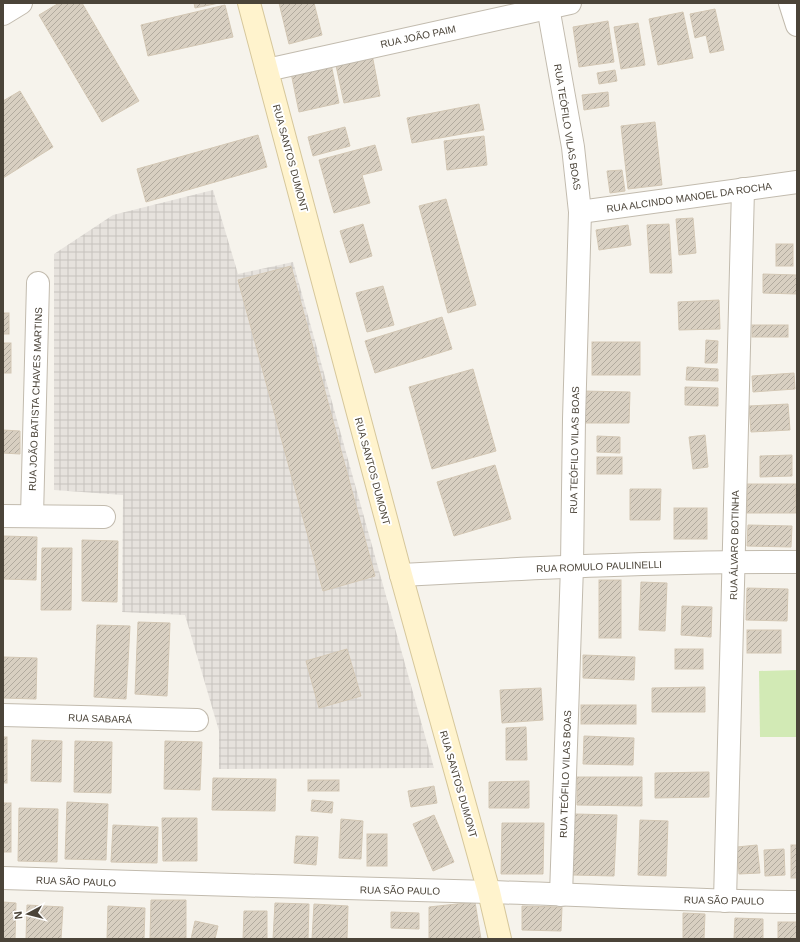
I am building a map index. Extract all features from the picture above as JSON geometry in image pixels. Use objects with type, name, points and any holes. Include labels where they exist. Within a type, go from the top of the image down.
[{"type":"main road","name":"RUA SANTOS DUMONT","points":[[249,3],[401,575],[489,892],[500,939]]},
{"type":"street","points":[[3,14],[21,3]]},
{"type":"street","name":"RUA JOÃO PAIM","points":[[267,70],[570,3]]},
{"type":"street","points":[[790,3],[797,25]]},
{"type":"street","name":"RUA TEÓFILO VILAS BOAS","points":[[548,7],[571,139],[580,212],[574,419],[572,566],[561,895]]},
{"type":"street","name":"RUA ALCINDO MANOEL DA ROCHA","points":[[580,212],[797,182]]},
{"type":"street","name":"RUA ÁLVARO BOTINHA","points":[[725,901],[743,189]]},
{"type":"street","name":"RUA JOÃO BATISTA CHAVES MARTINS","points":[[32,516],[38,283]]},
{"type":"street","points":[[3,516],[104,517]]},
{"type":"street","name":"RUA ROMULO PAULINELLI","points":[[401,575],[572,566],[734,561],[797,562]]},
{"type":"street","name":"RUA SABARÁ","points":[[3,715],[198,720]]},
{"type":"street","name":"RUA SÃO PAULO","points":[[3,878],[797,902]]},
{"type":"shaded area","points":[[213,190],[238,274],[293,262],[434,768],[219,769],[219,731],[185,615],[122,612],[123,495],[54,490],[54,254],[113,215]]},
{"type":"green space","points":[[797,670],[797,737],[760,737],[759,671]]},
{"type":"building","points":[[59,3],[82,3],[139,101],[102,122],[39,15]]},
{"type":"building","points":[[194,3],[219,3],[195,8]]},
{"type":"building","points":[[279,3],[314,3],[322,35],[289,44]]},
{"type":"building","points":[[225,5],[233,37],[148,56],[141,25]]},
{"type":"building","points":[[715,9],[724,50],[710,53],[706,35],[695,38],[690,14]]},
{"type":"building","points":[[683,12],[693,58],[658,65],[649,19]]},
{"type":"building","points":[[608,21],[614,62],[579,67],[573,27]]},
{"type":"building","points":[[638,23],[645,65],[621,69],[614,27]]},
{"type":"building","points":[[371,49],[380,96],[344,103],[334,56]]},
{"type":"building","points":[[330,59],[339,103],[299,112],[290,68]]},
{"type":"building","points":[[615,70],[617,81],[599,84],[597,73]]},
{"type":"building","points":[[20,91],[53,147],[3,178],[3,101]]},
{"type":"building","points":[[608,92],[609,106],[584,110],[582,95]]},
{"type":"building","points":[[479,104],[484,130],[412,143],[407,118]]},
{"type":"building","points":[[655,122],[662,185],[628,189],[621,126]]},
{"type":"building","points":[[345,127],[350,146],[313,156],[308,137]]},
{"type":"building","points":[[258,135],[267,167],[146,202],[137,169]]},
{"type":"building","points":[[484,136],[487,165],[447,170],[444,141]]},
{"type":"building","points":[[375,145],[382,170],[362,175],[370,203],[334,213],[319,160]]},
{"type":"building","points":[[622,170],[625,191],[610,193],[607,171]]},
{"type":"building","points":[[446,199],[476,305],[448,313],[419,206]]},
{"type":"building","points":[[693,218],[696,253],[679,255],[676,219]]},
{"type":"building","points":[[363,224],[372,256],[350,263],[340,231]]},
{"type":"building","points":[[669,224],[672,273],[650,273],[647,225]]},
{"type":"building","points":[[628,225],[631,245],[599,250],[596,230]]},
{"type":"building","points":[[776,244],[793,244],[793,266],[776,266]]},
{"type":"building","points":[[291,266],[375,576],[323,591],[238,280]]},
{"type":"building","points":[[763,274],[797,275],[797,294],[763,293]]},
{"type":"building","points":[[383,286],[394,325],[367,332],[356,293]]},
{"type":"building","points":[[719,300],[720,329],[679,330],[678,302]]},
{"type":"building","points":[[3,313],[9,313],[9,334],[3,334]]},
{"type":"building","points":[[442,317],[452,349],[375,373],[365,341]]},
{"type":"building","points":[[752,325],[788,325],[788,337],[752,337]]},
{"type":"building","points":[[706,340],[718,341],[717,363],[705,363]]},
{"type":"building","points":[[592,342],[640,342],[640,375],[592,375]]},
{"type":"building","points":[[3,343],[11,343],[11,373],[3,373]]},
{"type":"building","points":[[687,367],[718,369],[718,381],[686,380]]},
{"type":"building","points":[[473,369],[496,451],[432,469],[409,387]]},
{"type":"building","points":[[794,373],[795,389],[753,392],[752,376]]},
{"type":"building","points":[[685,387],[718,388],[718,406],[685,405]]},
{"type":"building","points":[[583,391],[630,392],[629,423],[583,423]]},
{"type":"building","points":[[788,404],[790,430],[751,432],[749,406]]},
{"type":"building","points":[[3,430],[20,431],[20,454],[3,453]]},
{"type":"building","points":[[705,435],[708,467],[693,469],[689,437]]},
{"type":"building","points":[[597,436],[620,437],[620,453],[597,452]]},
{"type":"building","points":[[792,455],[792,476],[760,477],[760,456]]},
{"type":"building","points":[[597,457],[622,457],[622,474],[597,474]]},
{"type":"building","points":[[495,465],[511,519],[454,536],[437,482]]},
{"type":"building","points":[[747,484],[796,484],[796,513],[747,513]]},
{"type":"building","points":[[630,489],[661,489],[660,520],[630,520]]},
{"type":"building","points":[[674,508],[707,508],[707,539],[674,539]]},
{"type":"building","points":[[748,525],[792,526],[791,547],[747,546]]},
{"type":"building","points":[[3,536],[37,537],[36,580],[3,579]]},
{"type":"building","points":[[82,540],[118,541],[117,602],[82,601]]},
{"type":"building","points":[[42,548],[72,548],[71,610],[41,610]]},
{"type":"building","points":[[599,580],[621,580],[621,638],[599,638]]},
{"type":"building","points":[[641,582],[667,583],[665,631],[639,630]]},
{"type":"building","points":[[747,588],[788,589],[787,621],[746,620]]},
{"type":"building","points":[[682,606],[712,607],[711,637],[681,635]]},
{"type":"building","points":[[138,622],[170,623],[167,696],[135,694]]},
{"type":"building","points":[[97,625],[130,626],[126,699],[94,697]]},
{"type":"building","points":[[747,630],[781,630],[781,653],[747,653]]},
{"type":"building","points":[[347,649],[361,696],[319,708],[306,661]]},
{"type":"building","points":[[675,649],[703,649],[703,669],[675,669]]},
{"type":"building","points":[[583,655],[635,657],[634,680],[583,678]]},
{"type":"building","points":[[3,657],[37,658],[36,699],[3,698]]},
{"type":"building","points":[[705,687],[705,712],[652,712],[652,688]]},
{"type":"building","points":[[541,688],[543,720],[502,723],[500,690]]},
{"type":"building","points":[[581,705],[636,705],[636,724],[581,724]]},
{"type":"building","points":[[526,727],[527,760],[506,760],[506,728]]},
{"type":"building","points":[[584,736],[634,738],[633,765],[583,764]]},
{"type":"building","points":[[3,737],[7,737],[7,783],[3,783]]},
{"type":"building","points":[[32,740],[62,741],[61,782],[31,781]]},
{"type":"building","points":[[75,741],[112,742],[111,793],[74,792]]},
{"type":"building","points":[[165,741],[202,742],[200,790],[164,789]]},
{"type":"building","points":[[709,772],[709,797],[655,798],[655,773]]},
{"type":"building","points":[[577,777],[642,777],[642,806],[577,805]]},
{"type":"building","points":[[213,778],[276,779],[275,811],[212,810]]},
{"type":"building","points":[[308,780],[339,780],[339,791],[308,791]]},
{"type":"building","points":[[529,781],[529,808],[489,808],[489,782]]},
{"type":"building","points":[[434,786],[437,803],[411,807],[408,791]]},
{"type":"building","points":[[312,800],[333,802],[332,813],[311,811]]},
{"type":"building","points":[[67,802],[108,804],[106,860],[65,859]]},
{"type":"building","points":[[3,803],[11,803],[11,852],[3,852]]},
{"type":"building","points":[[19,808],[58,809],[57,862],[18,861]]},
{"type":"building","points":[[575,814],[617,815],[614,876],[573,875]]},
{"type":"building","points":[[434,815],[454,862],[433,871],[413,824]]},
{"type":"building","points":[[162,818],[197,818],[197,861],[163,861]]},
{"type":"building","points":[[341,819],[363,821],[361,859],[339,858]]},
{"type":"building","points":[[640,820],[668,821],[666,876],[638,875]]},
{"type":"building","points":[[502,823],[544,823],[543,874],[501,874]]},
{"type":"building","points":[[113,825],[158,827],[157,863],[111,862]]},
{"type":"building","points":[[367,834],[387,834],[387,866],[367,866]]},
{"type":"building","points":[[296,836],[318,837],[316,865],[294,863]]},
{"type":"building","points":[[757,845],[760,873],[739,874],[737,847]]},
{"type":"building","points":[[791,845],[797,845],[797,878],[791,878]]},
{"type":"building","points":[[784,849],[785,875],[765,876],[764,850]]},
{"type":"building","points":[[151,900],[186,900],[186,938],[150,938]]},
{"type":"building","points":[[3,902],[16,903],[15,939],[3,939]]},
{"type":"building","points":[[475,902],[481,939],[429,939],[429,907]]},
{"type":"building","points":[[275,903],[309,904],[308,939],[273,939]]},
{"type":"building","points":[[314,904],[348,906],[347,939],[312,939]]},
{"type":"building","points":[[27,905],[63,907],[61,939],[26,939]]},
{"type":"building","points":[[108,906],[145,908],[144,939],[107,939]]},
{"type":"building","points":[[522,906],[562,907],[561,931],[522,930]]},
{"type":"building","points":[[244,911],[267,911],[267,939],[243,939]]},
{"type":"building","points":[[391,912],[419,913],[419,929],[391,928]]},
{"type":"building","points":[[683,913],[705,914],[704,939],[683,939]]},
{"type":"building","points":[[735,918],[763,919],[763,939],[734,939]]},
{"type":"building","points":[[195,921],[218,926],[215,939],[191,939]]},
{"type":"building","points":[[778,922],[797,922],[797,939],[778,939]]}]
